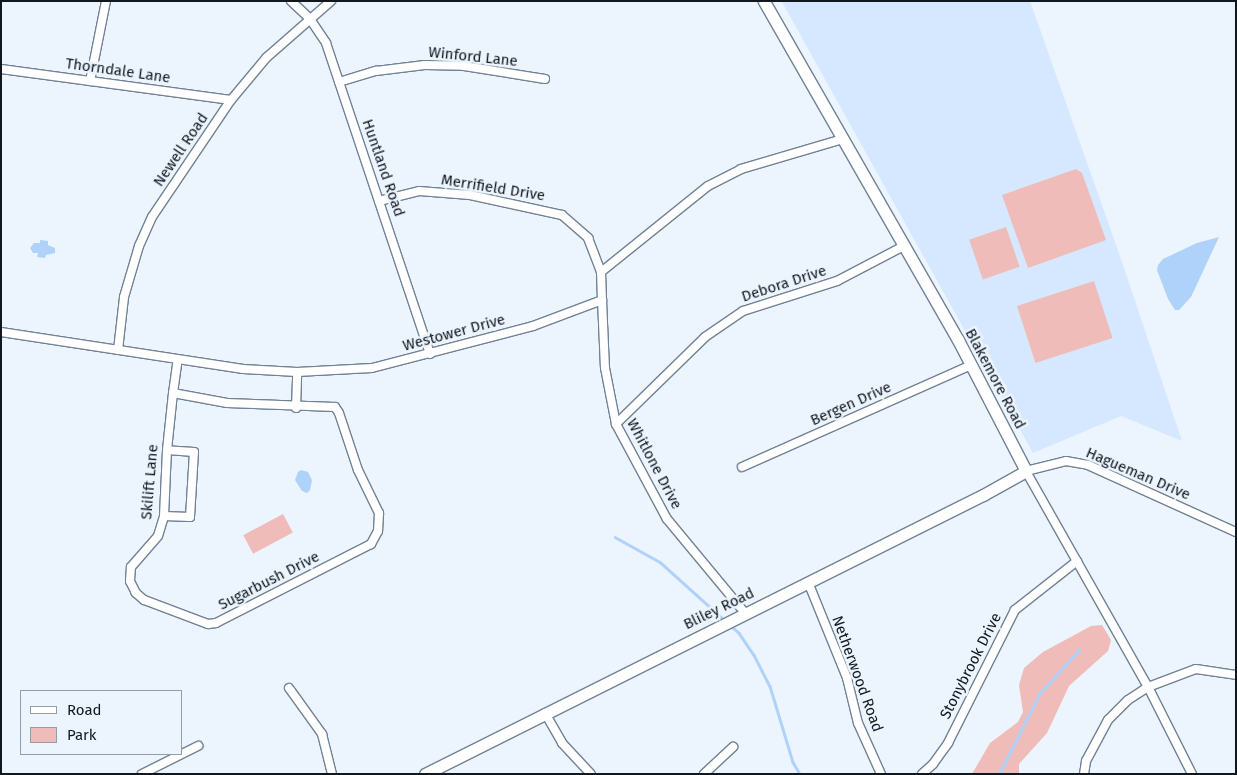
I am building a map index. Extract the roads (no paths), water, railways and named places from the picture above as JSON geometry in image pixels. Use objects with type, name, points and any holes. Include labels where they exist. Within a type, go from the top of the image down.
[{"type":"street","points":[[90,81],[106,1]]},
{"type":"street","name":"Huntland Road","points":[[291,1],[310,19],[326,43],[430,354]]},
{"type":"street","name":"Newell Road","points":[[118,350],[124,297],[145,232],[152,217],[231,100],[267,57],[331,1]]},
{"type":"street","name":"Blakemore Road","points":[[764,1],[971,365],[1026,470],[1148,687],[1192,774]]},
{"type":"street","name":"Winford Lane","points":[[339,82],[384,69],[425,65],[464,66],[545,79]]},
{"type":"street","name":"Thorndale Lane","points":[[1,69],[231,100]]},
{"type":"street","points":[[602,300],[601,272],[708,186],[728,174],[843,139]]},
{"type":"street","name":"Merrifield Drive","points":[[380,201],[419,191],[470,195],[562,215],[588,238],[601,272]]},
{"type":"street","name":"Debora Drive","points":[[616,424],[705,337],[743,311],[837,281],[904,246]]},
{"type":"street","name":"Westower Drive","points":[[1,332],[243,369],[297,372],[372,368],[533,326],[602,300]]},
{"type":"street","name":"Whitlone Drive","points":[[602,300],[605,368],[616,424],[668,519],[745,613]]},
{"type":"street","name":"Skilift Lane","points":[[136,593],[130,581],[131,567],[158,536],[164,516],[166,450],[178,359]]},
{"type":"street","name":"Bergen Drive","points":[[742,467],[971,365]]},
{"type":"street","points":[[173,393],[227,403],[296,408],[297,372]]},
{"type":"street","name":"Sugarbush Drive","points":[[136,593],[144,600],[208,624],[216,623],[363,550],[371,544],[378,531],[378,514],[358,470],[340,413],[335,407],[296,408]]},
{"type":"street","points":[[164,516],[190,517],[194,452],[166,450]]},
{"type":"street","name":"Hagueman Drive","points":[[1026,470],[1066,462],[1088,465],[1236,532]]},
{"type":"street","name":"Bliley Road","points":[[425,774],[983,495],[1026,470]]},
{"type":"street","name":"Stonybrook Drive","points":[[922,774],[934,764],[948,743],[1015,610],[1077,560]]},
{"type":"street","name":"Netherwood Road","points":[[808,582],[847,678],[858,723],[881,774]]},
{"type":"street","points":[[1084,774],[1086,761],[1108,720],[1128,700],[1148,687],[1196,669],[1236,675]]},
{"type":"street","points":[[289,688],[322,734],[332,774]]},
{"type":"street","points":[[545,713],[562,743],[591,774]]},
{"type":"street","points":[[182,754],[198,746]]},
{"type":"street","points":[[704,774],[733,747]]},
{"type":"street","points":[[142,774],[180,755]]},
{"type":"water","points":[[1219,237],[1191,297],[1179,310],[1175,310],[1168,299],[1157,270],[1158,265],[1163,259],[1197,243]]},
{"type":"water","points":[[40,240],[48,241],[48,245],[55,248],[55,253],[46,255],[45,258],[37,257],[38,253],[33,253],[30,248],[34,243],[40,243]]},
{"type":"water","points":[[301,470],[308,472],[312,480],[310,490],[307,493],[302,491],[295,480],[298,472]]},
{"type":"waterway","points":[[615,537],[660,562],[721,617]]},
{"type":"waterway","points":[[731,626],[739,633],[754,655],[770,686],[793,762],[800,774]]},
{"type":"waterway","points":[[999,774],[1040,693],[1080,649]]}]
